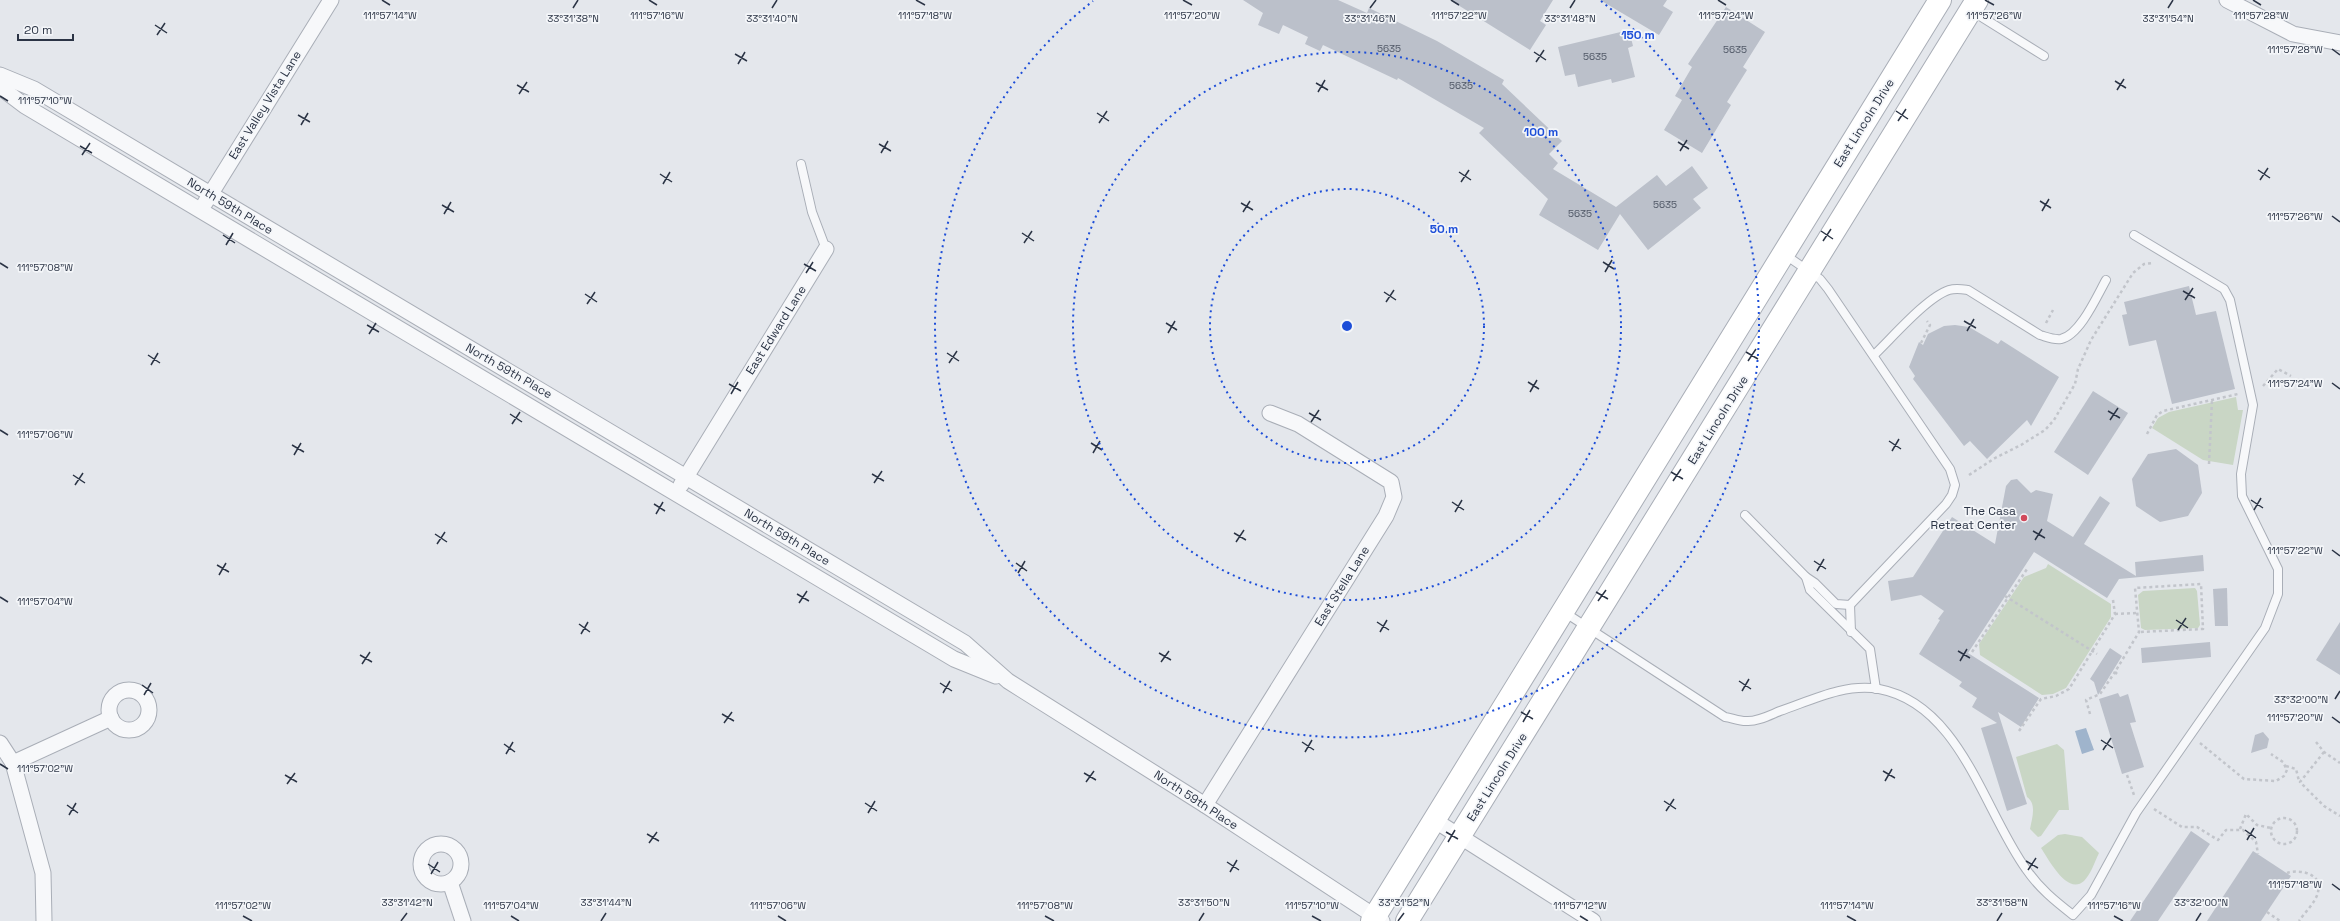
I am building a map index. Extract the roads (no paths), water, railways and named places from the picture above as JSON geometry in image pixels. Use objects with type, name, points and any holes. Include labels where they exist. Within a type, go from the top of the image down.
[{"type":"main road","name":"East Lincoln Drive","points":[[1376,920],[1434,820],[1940,0]]},
{"type":"main road","name":"East Lincoln Drive","points":[[1407,921],[1974,5]]},
{"type":"street","name":"East Valley Vista Lane","points":[[200,211],[331,0]]},
{"type":"street","points":[[2227,0],[2293,34],[2340,43]]},
{"type":"street","name":"North 59th Place","points":[[0,75],[34,89],[965,643],[1008,681],[1205,805],[1376,920]]},
{"type":"street","name":"North 59th Place","points":[[0,87],[25,106],[200,211],[954,659],[1008,681]]},
{"type":"street","name":"East Edward Lane","points":[[676,493],[826,249]]},
{"type":"street","name":"East Stella Lane","points":[[1205,805],[1386,516],[1394,497],[1391,482],[1298,424],[1270,413]]},
{"type":"street","points":[[13,763],[111,718]]},
{"type":"street","points":[[0,743],[13,763],[43,873],[44,921]]},
{"type":"street","points":[[1434,820],[1593,921]]},
{"type":"street","points":[[450,882],[463,921]]},
{"type":"lane","points":[[1974,5],[2044,56]]},
{"type":"lane","points":[[801,164],[812,212],[826,249]]},
{"type":"lane","points":[[2073,915],[2091,895],[2143,803],[2265,628],[2278,594],[2278,569],[2242,496],[2241,474],[2253,414],[2252,398],[2230,300],[2224,289],[2134,235]]},
{"type":"lane","points":[[1784,254],[1810,272],[1828,289],[1950,469],[1955,485],[1952,495],[1946,504],[1850,604],[1851,632]]},
{"type":"lane","points":[[1874,355],[1922,308],[1940,294],[1957,288],[1968,290],[2040,335],[2052,339],[2066,337],[2075,332],[2106,280]]},
{"type":"lane","points":[[1745,515],[1836,604],[1850,604]]},
{"type":"lane","points":[[1806,576],[1810,590],[1851,632],[1870,649],[1876,689]]},
{"type":"lane","points":[[1563,612],[1725,717],[1747,722],[1763,718],[1840,689],[1876,689],[1903,698],[1917,706],[1930,715],[1946,731],[1960,750],[1999,825],[2025,868],[2043,892],[2080,921]]},
{"type":"water","points":[[2086,728],[2094,750],[2082,754],[2075,731]]},
{"type":"place","name":"The Casa Retreat Center","points":[[2024,518]]}]
